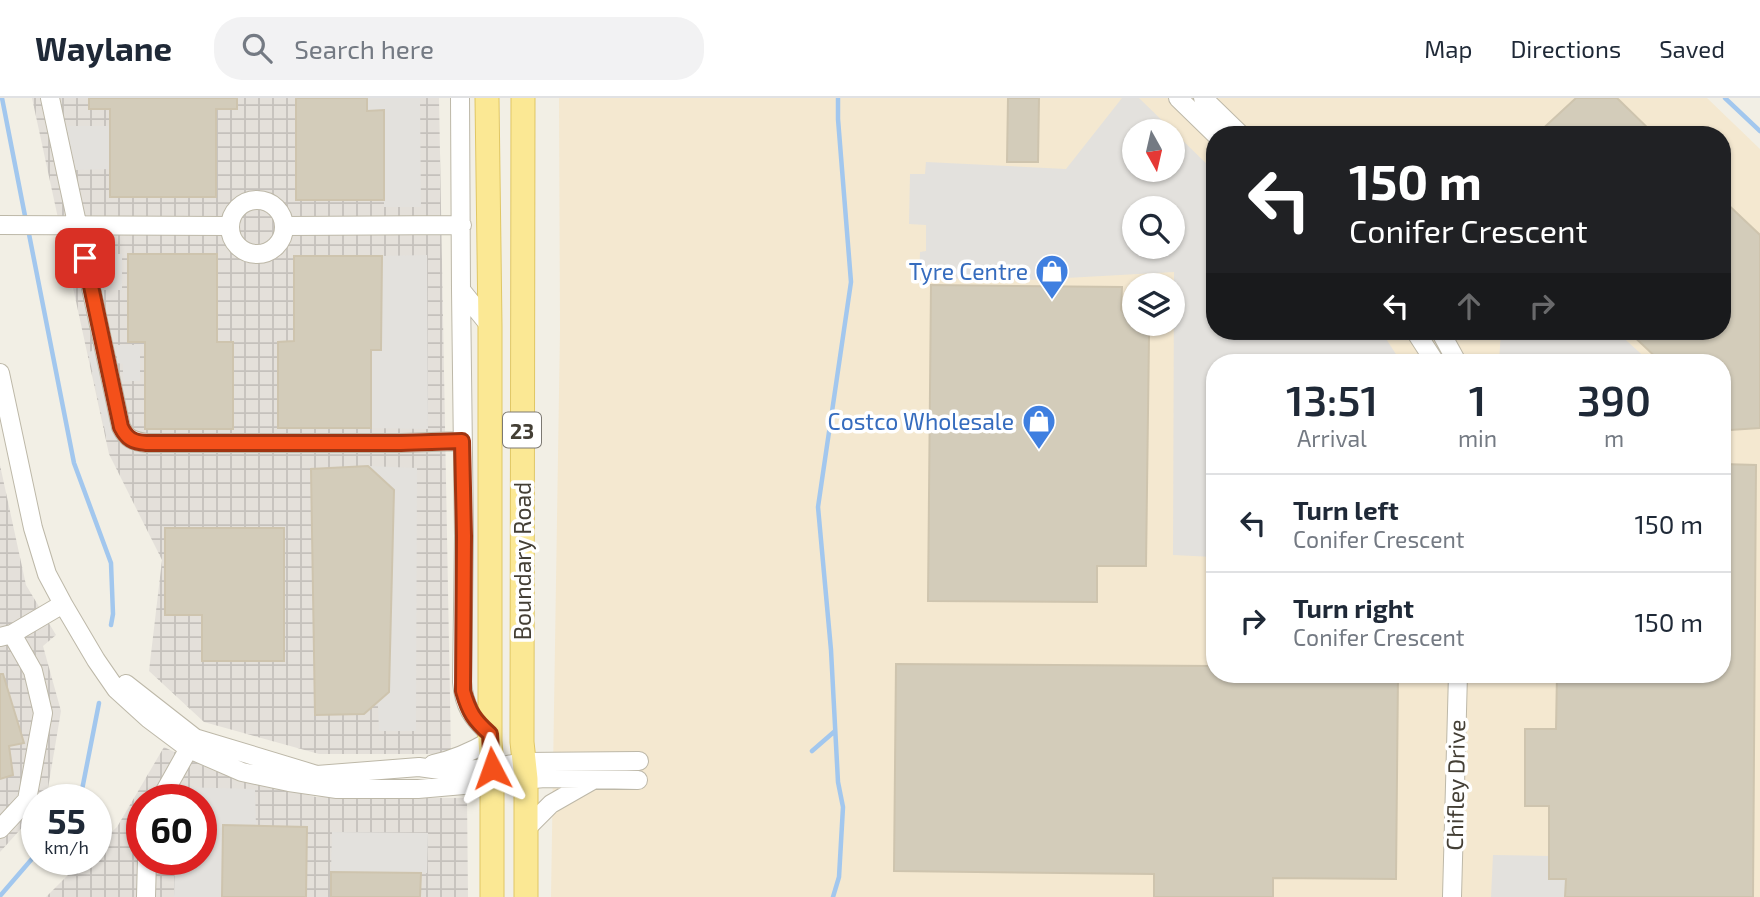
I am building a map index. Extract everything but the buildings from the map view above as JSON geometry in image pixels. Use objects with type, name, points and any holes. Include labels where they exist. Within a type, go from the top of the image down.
[{"type":"main road","name":"Boundary Road","points":[[486,98],[490,326],[492,897]]},
{"type":"main road","name":"Boundary Road","points":[[523,98],[522,742],[525,771],[526,897]]},
{"type":"street","points":[[50,98],[121,427],[126,436],[134,442],[146,443],[462,441]]},
{"type":"street","points":[[192,744],[317,775],[419,767],[448,761],[468,754],[490,737],[469,711],[463,691],[460,98]]},
{"type":"street","points":[[1178,98],[1207,126]]},
{"type":"street","points":[[1203,98],[1232,126]]},
{"type":"street","points":[[257,200],[273,204],[279,210],[285,226],[280,243],[274,249],[257,255],[248,253],[235,243],[230,226],[235,211],[249,201],[257,200]]},
{"type":"street","points":[[1,225],[230,226]]},
{"type":"street","points":[[285,226],[462,225]]},
{"type":"street","points":[[461,290],[490,326]]},
{"type":"street","points":[[0,373],[33,528],[47,574],[96,660],[116,689],[149,719],[242,772],[337,789],[418,789],[578,761],[639,761]]},
{"type":"street","points":[[0,829],[27,800],[43,713],[33,671],[6,635],[63,604]]},
{"type":"street","name":"Chifley Drive","points":[[1452,897],[1458,683]]},
{"type":"street","points":[[169,784],[192,744]]},
{"type":"street","points":[[419,767],[492,775]]},
{"type":"street","points":[[525,771],[638,780]]},
{"type":"street","points":[[525,830],[551,804],[597,778]]},
{"type":"street","points":[[146,897],[147,875]]},
{"type":"shaded area","points":[[32,98],[439,98],[451,754],[319,754],[204,722],[149,671],[162,560],[109,454]]},
{"type":"shaded area","points":[[367,98],[420,98],[421,207],[384,207],[384,111],[367,111]]},
{"type":"shaded area","points":[[559,98],[1707,98],[1760,149],[1760,897],[551,897],[560,330]]},
{"type":"shaded area","points":[[1122,98],[1139,98],[1161,119],[1122,119],[1122,182],[1185,182],[1185,143],[1206,163],[1206,340],[1387,340],[1396,354],[1206,354],[1206,557],[1173,555],[1174,336],[1185,336],[1185,273],[1122,273],[1030,280],[919,278],[920,252],[926,251],[926,225],[909,224],[910,174],[925,174],[926,162],[1066,169]]},
{"type":"shaded area","points":[[66,126],[110,126],[110,169],[76,170]]},
{"type":"shaded area","points":[[98,254],[122,254],[122,290],[104,290],[104,273],[98,272]]},
{"type":"shaded area","points":[[427,255],[428,429],[371,428],[371,350],[381,350],[382,256]]},
{"type":"shaded area","points":[[1500,340],[1626,340],[1641,354],[1500,354]]},
{"type":"shaded area","points":[[117,345],[140,345],[140,381],[123,381],[123,364],[117,363]]},
{"type":"shaded area","points":[[105,348],[126,436],[107,440],[88,352]]},
{"type":"shaded area","points":[[0,465],[26,585],[56,635],[43,646],[61,711],[49,784],[21,784],[21,829],[0,852]]},
{"type":"shaded area","points":[[368,466],[417,468],[416,731],[379,731]]},
{"type":"shaded area","points":[[164,747],[214,771],[316,797],[467,798],[468,897],[46,897],[68,875],[112,875],[112,832],[126,812],[126,875],[217,875],[217,784],[142,784]]},
{"type":"shaded area","points":[[217,788],[255,789],[256,826],[224,825],[222,897],[174,897],[175,875],[217,875]]},
{"type":"shaded area","points":[[332,832],[428,833],[427,873],[331,872]]},
{"type":"shaded area","points":[[1493,855],[1549,856],[1549,878],[1566,879],[1565,897],[1491,897]]},
{"type":"waterway","points":[[2,98],[26,221]]},
{"type":"waterway","points":[[833,897],[839,877],[843,807],[838,782],[831,650],[818,507],[851,282],[838,98]]},
{"type":"waterway","points":[[1725,98],[1760,131]]},
{"type":"waterway","points":[[28,229],[74,463],[111,563],[111,625]]},
{"type":"waterway","points":[[83,784],[99,703]]},
{"type":"waterway","points":[[812,751],[835,731]]},
{"type":"waterway","points":[[0,896],[21,872]]},
{"type":"place","name":"Tyre Centre","points":[[1052,301]]},
{"type":"place","name":"Costco Wholesale","points":[[1039,451]]},
{"type":"route","points":[[85,258],[121,427],[126,436],[134,442],[462,441],[462,682],[469,711],[475,721],[490,734],[492,768]]}]
